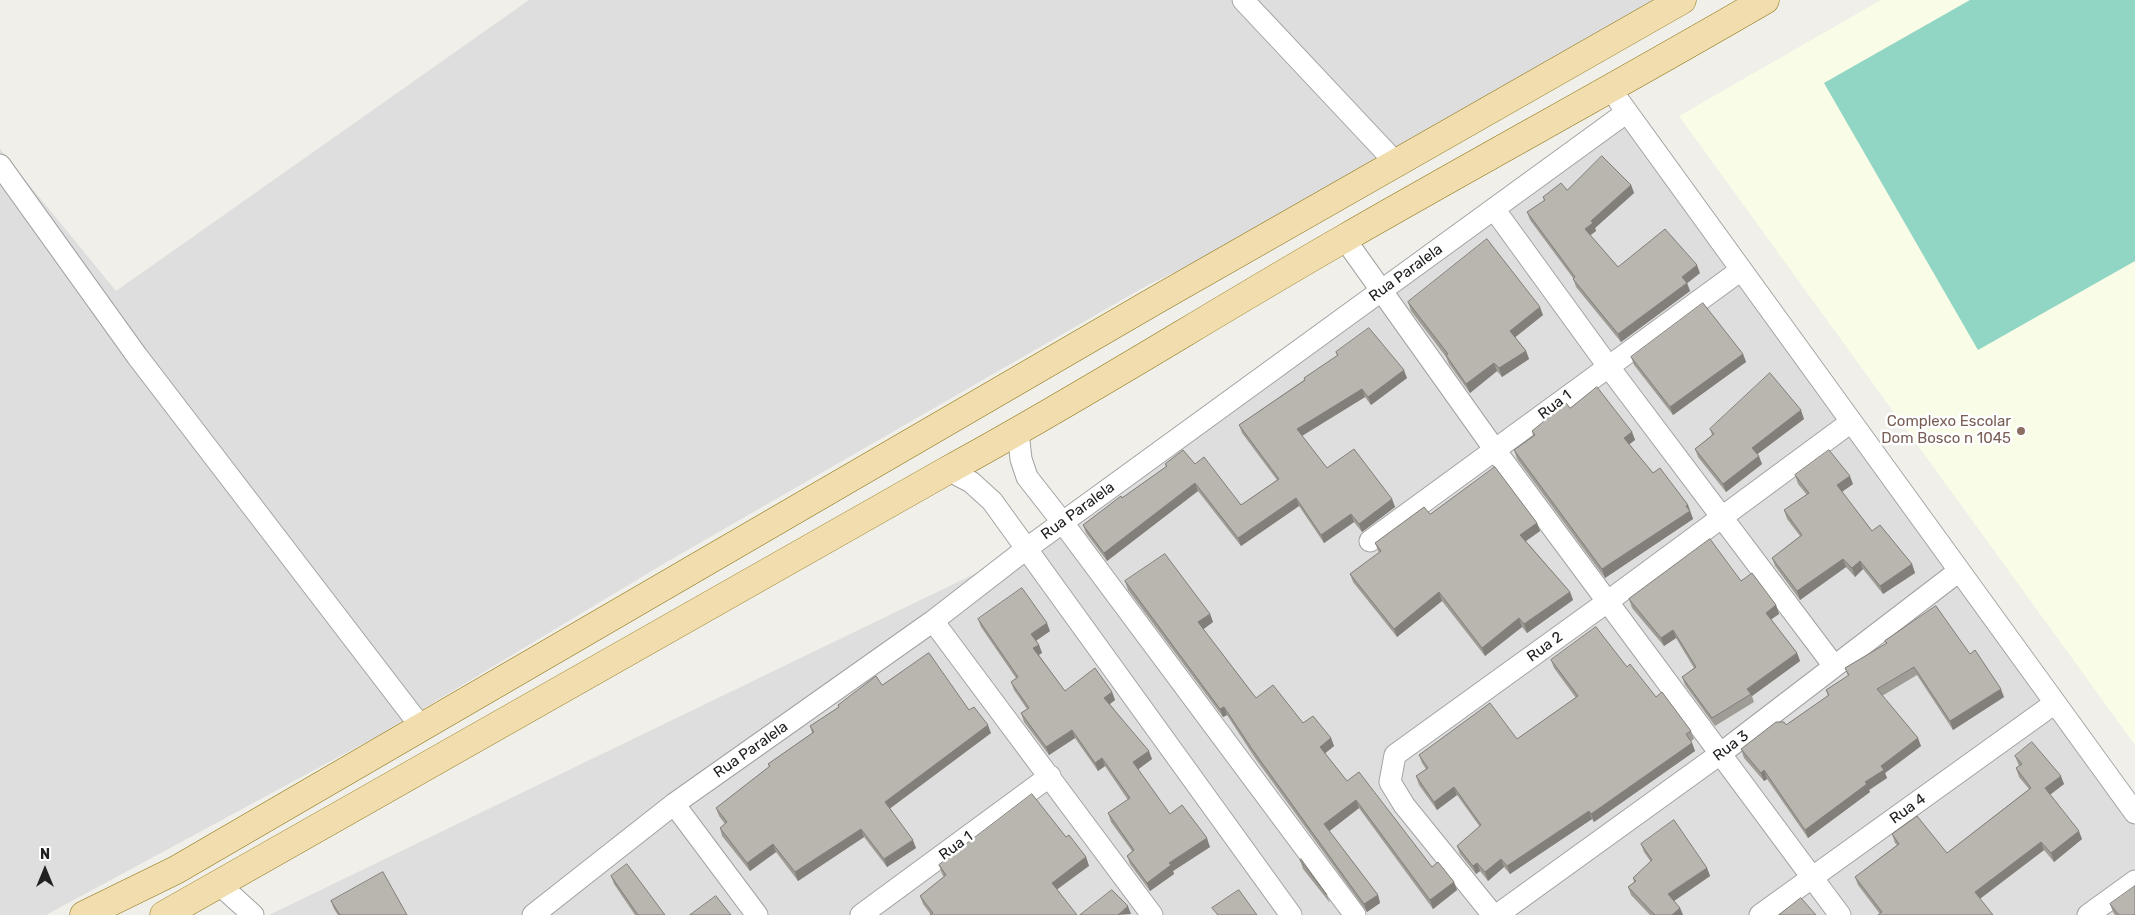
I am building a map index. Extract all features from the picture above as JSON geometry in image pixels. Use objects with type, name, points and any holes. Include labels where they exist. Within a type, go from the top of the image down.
[{"type":"main road","points":[[84,915],[176,870],[1130,315],[1682,0]]},
{"type":"main road","points":[[164,915],[1018,432],[1344,238],[1610,90],[1765,0]]},
{"type":"street","points":[[1243,0],[1397,164]]},
{"type":"street","points":[[1610,90],[2135,813]]},
{"type":"street","name":"Rua Paralela","points":[[533,915],[674,804],[933,621],[1062,522],[1627,112]]},
{"type":"street","points":[[0,166],[137,356],[422,728]]},
{"type":"street","points":[[1494,209],[1720,517],[1834,666]]},
{"type":"street","points":[[1344,238],[1495,450],[1840,915]]},
{"type":"street","name":"Rua 1","points":[[1370,542],[1741,270]]},
{"type":"street","name":"Rua 2","points":[[1492,915],[1404,805],[1390,782],[1395,755],[1851,422]]},
{"type":"street","points":[[1018,432],[1021,459],[1027,477],[1354,915]]},
{"type":"street","points":[[948,470],[971,482],[992,501],[1291,915]]},
{"type":"street","name":"Rua 3","points":[[1497,915],[1720,754],[1959,570]]},
{"type":"street","points":[[933,621],[1152,915]]},
{"type":"street","name":"Rua 4","points":[[1760,915],[2055,703]]},
{"type":"street","name":"Rua 1","points":[[861,915],[1050,776]]},
{"type":"street","points":[[674,804],[757,915]]},
{"type":"street","points":[[2088,915],[2135,881]]},
{"type":"street","points":[[219,884],[253,915]]},
{"type":"shaded area","points":[[529,0],[1682,0],[1397,164],[1146,286],[665,563],[381,734],[46,915],[0,915],[0,149],[116,291]]},
{"type":"shaded area","name":"Complexo Escolar Dom Bosco n 1045","points":[[1881,0],[2135,0],[2135,745],[1679,116]]},
{"type":"shaded area","points":[[1627,112],[2135,813],[2135,915],[269,915],[1026,549]]},
{"type":"green space","points":[[1970,0],[2135,0],[2135,261],[1978,350],[1824,83]]},
{"type":"building","points":[[1602,156],[1631,185],[1591,221],[1593,223],[1585,229],[1618,267],[1665,229],[1697,265],[1682,277],[1687,283],[1618,334],[1573,279],[1575,277],[1527,212],[1545,200],[1543,197],[1561,183],[1567,190]]},
{"type":"building","points":[[1487,239],[1540,307],[1510,331],[1526,351],[1499,368],[1494,363],[1466,384],[1446,355],[1448,354],[1408,302]]},
{"type":"building","points":[[1703,303],[1743,354],[1670,407],[1631,357]]},
{"type":"building","points":[[1369,328],[1404,370],[1368,397],[1362,389],[1297,429],[1327,468],[1354,449],[1392,499],[1359,524],[1351,514],[1321,535],[1296,498],[1238,538],[1195,483],[1104,553],[1083,525],[1121,496],[1122,498],[1167,466],[1165,464],[1183,450],[1195,464],[1204,457],[1241,505],[1279,479],[1239,425],[1305,380],[1304,378],[1338,355],[1336,352]]},
{"type":"building","points":[[1770,373],[1801,410],[1752,448],[1759,456],[1723,484],[1695,449],[1714,434],[1710,429]]},
{"type":"building","points":[[1597,387],[1632,432],[1624,438],[1653,473],[1660,468],[1688,505],[1686,506],[1690,511],[1602,569],[1514,450],[1535,435],[1532,431],[1566,403],[1570,408]]},
{"type":"building","points":[[1829,450],[1850,476],[1837,485],[1872,531],[1880,525],[1912,564],[1880,586],[1860,561],[1852,568],[1843,559],[1797,591],[1772,558],[1802,535],[1784,510],[1809,493],[1795,475]]},
{"type":"building","points":[[1495,467],[1537,523],[1520,535],[1570,592],[1524,624],[1519,618],[1482,648],[1439,592],[1394,629],[1350,574],[1381,551],[1375,543],[1424,507],[1430,514]]},
{"type":"building","points":[[1710,539],[1741,581],[1752,573],[1776,605],[1766,613],[1797,653],[1747,689],[1751,694],[1712,718],[1682,677],[1696,667],[1673,630],[1661,638],[1629,599]]},
{"type":"building","points":[[1165,554],[1210,614],[1198,622],[1256,698],[1273,685],[1303,723],[1313,716],[1331,738],[1320,747],[1347,781],[1359,772],[1432,867],[1438,862],[1454,882],[1430,900],[1356,800],[1324,824],[1378,895],[1364,904],[1252,749],[1224,707],[1220,709],[1125,581]]},
{"type":"building","points":[[1022,588],[1047,623],[1031,634],[1039,645],[1033,648],[1065,691],[1095,668],[1112,692],[1104,698],[1149,751],[1133,762],[1170,814],[1182,805],[1207,838],[1169,863],[1171,865],[1147,883],[1127,856],[1134,850],[1108,813],[1130,798],[1102,758],[1095,763],[1072,730],[1046,747],[1021,713],[1029,708],[1011,682],[1018,677],[978,619]]},
{"type":"building","points":[[1936,606],[1970,654],[1975,650],[2001,689],[1950,721],[1914,667],[1877,689],[1918,738],[1881,766],[1884,770],[1865,782],[1867,784],[1805,830],[1764,770],[1761,773],[1741,749],[1776,722],[1784,722],[1786,725],[1829,695],[1826,690],[1849,675],[1845,668],[1887,643],[1885,641]]},
{"type":"building","points":[[1596,627],[1627,667],[1630,664],[1656,697],[1662,692],[1691,731],[1686,734],[1692,743],[1591,814],[1589,811],[1507,866],[1501,859],[1485,872],[1477,863],[1473,866],[1457,846],[1481,825],[1454,787],[1434,802],[1416,776],[1428,768],[1419,755],[1490,703],[1517,739],[1578,696],[1551,660]]},
{"type":"building","points":[[929,653],[969,710],[974,707],[988,725],[885,802],[913,840],[884,859],[861,829],[795,872],[773,844],[747,863],[720,828],[727,822],[716,808],[770,766],[768,764],[814,732],[810,726],[839,707],[838,705],[876,676],[882,685]]},
{"type":"building","points":[[2032,742],[2061,776],[2045,788],[2079,831],[2051,853],[2041,842],[1975,892],[1993,915],[1878,915],[1882,912],[1855,877],[1899,844],[1892,834],[1917,816],[1947,853],[2031,788],[2016,768],[2022,764],[2015,756]]},
{"type":"building","points":[[1032,794],[1066,837],[1069,835],[1086,857],[1052,883],[1077,915],[930,915],[933,913],[920,896],[946,875],[939,865]]},
{"type":"building","points":[[1674,820],[1707,868],[1668,894],[1680,908],[1672,915],[1655,915],[1628,887],[1636,881],[1633,878],[1652,860],[1641,844]]},
{"type":"building","points":[[1301,859],[1327,895],[1300,860]]},
{"type":"building","points":[[627,864],[665,915],[638,915],[611,876]]},
{"type":"building","points":[[383,872],[407,915],[340,915],[331,901]]},
{"type":"building","points":[[2135,886],[2135,915],[2119,915],[2110,904]]},
{"type":"building","points":[[1112,890],[1128,906],[1118,915],[1080,915]]},
{"type":"building","points":[[1239,890],[1257,915],[1218,915],[1212,908]]},
{"type":"building","points":[[716,896],[731,915],[690,915]]},
{"type":"building","points":[[1801,898],[1816,915],[1779,915]]},
{"type":"place","name":"Complexo Escolar Dom Bosco n 1045","points":[[2021,431]]}]
